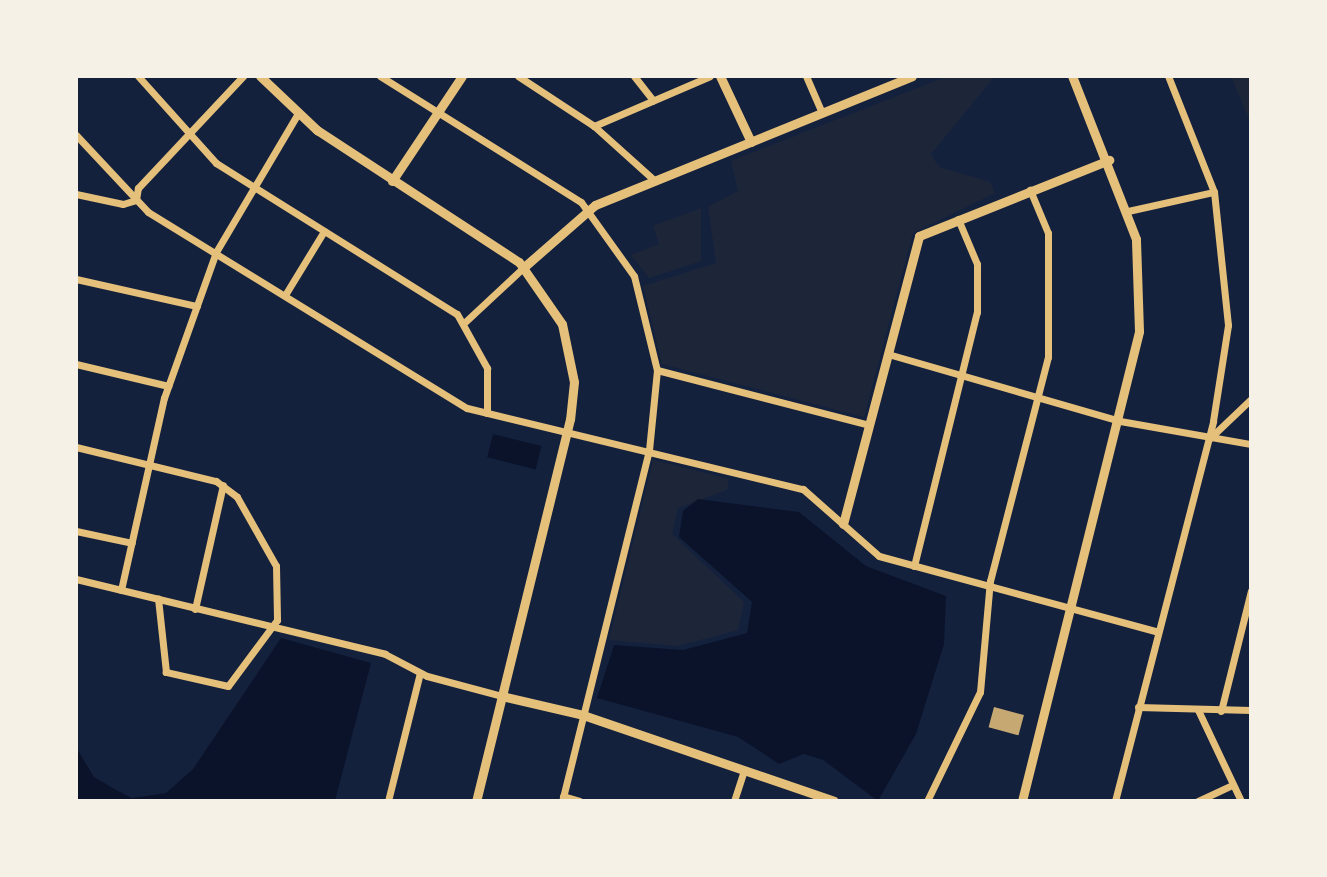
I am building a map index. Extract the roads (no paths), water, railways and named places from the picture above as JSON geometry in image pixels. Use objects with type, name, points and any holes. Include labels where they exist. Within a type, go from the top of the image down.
[{"type":"street","points":[[138,76],[193,133],[216,163],[465,322],[487,368],[487,413]]},
{"type":"street","points":[[136,200],[138,188],[193,133],[243,76]]},
{"type":"street","points":[[260,76],[297,115],[524,267],[566,337],[574,382],[567,431],[476,801]]},
{"type":"street","points":[[380,76],[587,211],[634,276],[657,370],[649,450],[562,798],[579,801]]},
{"type":"street","points":[[392,181],[434,113],[462,76]]},
{"type":"street","points":[[518,76],[594,126],[655,181]]},
{"type":"street","points":[[634,76],[653,100]]},
{"type":"street","points":[[594,126],[710,76]]},
{"type":"street","points":[[720,76],[751,142]]},
{"type":"street","points":[[806,76],[822,113]]},
{"type":"street","points":[[465,322],[587,211],[822,113],[892,80],[912,76]]},
{"type":"street","points":[[1022,801],[1120,421],[1142,283],[1128,211],[1072,76]]},
{"type":"street","points":[[1115,801],[1156,631],[1208,440],[1228,325],[1214,192],[1168,76]]},
{"type":"street","points":[[121,590],[168,386],[216,252],[297,115]]},
{"type":"street","points":[[76,135],[136,200],[467,408],[803,489],[879,556],[1071,611],[1156,631]]},
{"type":"street","points":[[843,524],[919,236],[1109,160]]},
{"type":"street","points":[[927,801],[980,692],[991,588],[1038,397],[1053,291],[1048,233],[1030,190]]},
{"type":"street","points":[[1128,211],[1214,192]]},
{"type":"street","points":[[76,194],[123,204],[136,200]]},
{"type":"street","points":[[914,566],[977,312],[977,264],[958,219]]},
{"type":"street","points":[[285,295],[324,231]]},
{"type":"street","points":[[76,279],[197,306]]},
{"type":"street","points":[[888,354],[1120,421],[1208,440],[1251,444]]},
{"type":"street","points":[[76,364],[168,386]]},
{"type":"street","points":[[657,370],[869,425]]},
{"type":"street","points":[[1208,440],[1251,399]]},
{"type":"street","points":[[76,447],[150,463],[223,485],[237,497],[274,560],[273,626],[228,686],[166,672],[158,598]]},
{"type":"street","points":[[195,609],[223,485]]},
{"type":"street","points":[[76,531],[132,543]]},
{"type":"street","points":[[76,579],[385,654],[420,673],[583,715],[834,801]]},
{"type":"street","points":[[1221,711],[1251,591]]},
{"type":"street","points":[[388,801],[420,673]]},
{"type":"street","points":[[1138,707],[1251,710]]},
{"type":"street","points":[[1198,710],[1241,801]]},
{"type":"street","points":[[734,801],[744,771]]},
{"type":"street","points":[[1120,781],[1122,801]]},
{"type":"street","points":[[1198,801],[1232,785]]}]
